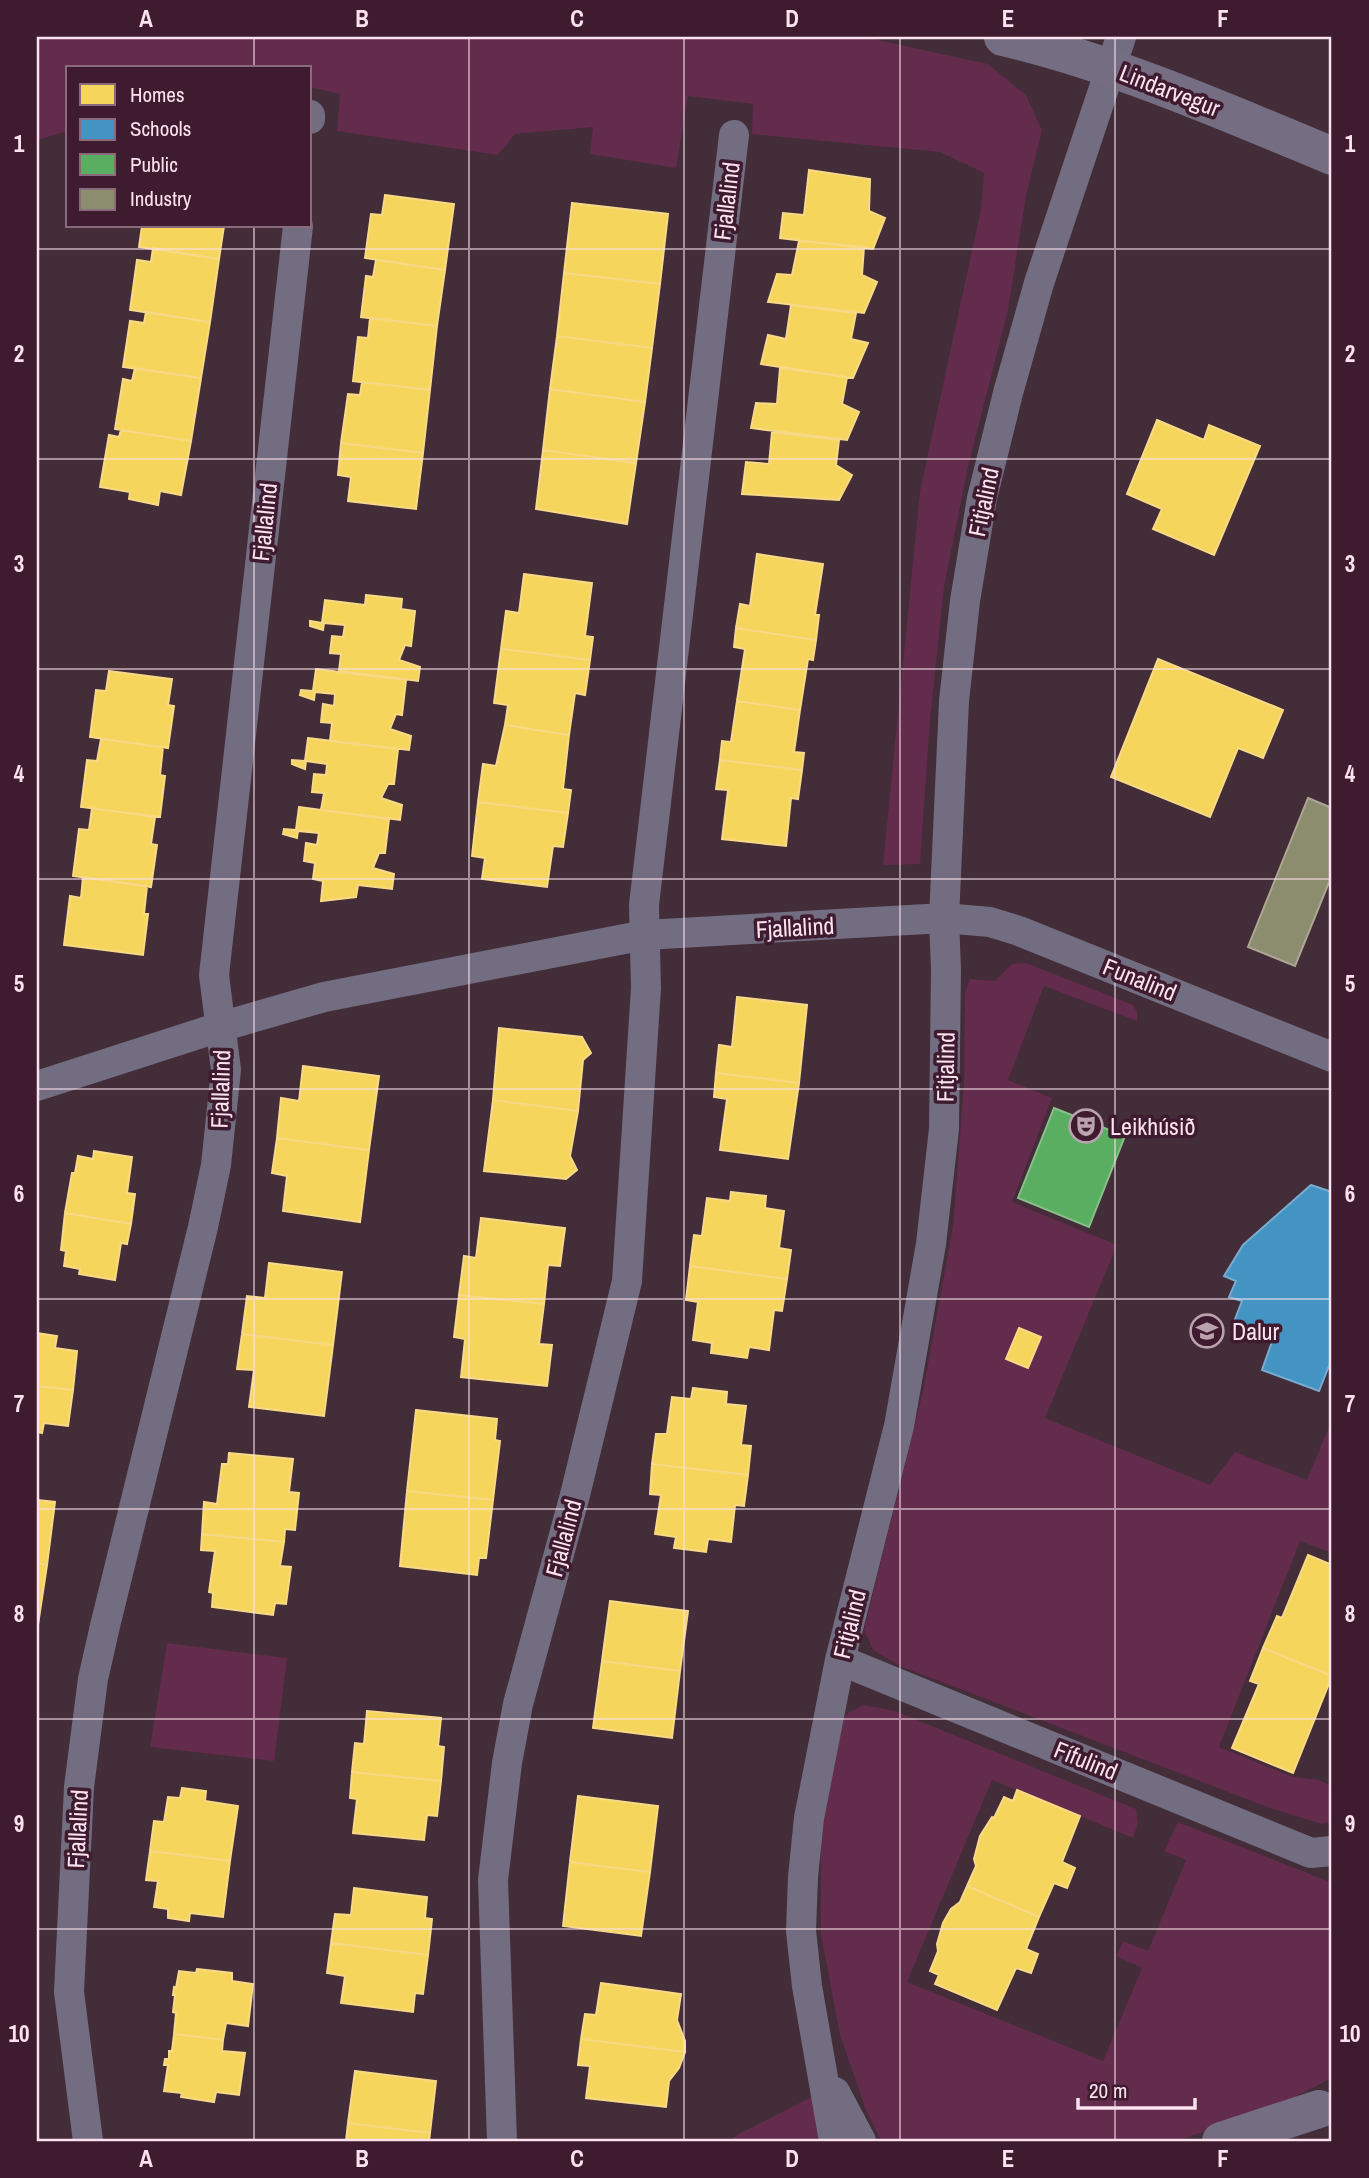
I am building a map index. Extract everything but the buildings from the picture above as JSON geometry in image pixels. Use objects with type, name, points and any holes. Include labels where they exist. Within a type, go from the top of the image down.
[{"type":"street","name":"Lindarvegur","points":[[1003,37],[1115,52],[1208,104],[1332,156]]},
{"type":"street","name":"Fitjalind","points":[[834,2141],[807,1986],[801,1931],[803,1877],[809,1818],[840,1660],[899,1426],[931,1244],[944,1129],[944,918],[954,701],[965,601],[982,498],[1008,393],[1039,283],[1115,52]]},
{"type":"street","name":"Fjallalind","points":[[502,2141],[493,1880],[517,1704],[575,1495],[626,1281],[646,988],[644,905],[734,135]]},
{"type":"street","name":"Fjallalind","points":[[88,2141],[69,1992],[79,1787],[93,1679],[216,1165],[226,1070],[214,975],[298,228]]},
{"type":"street","name":"Fjallalind","points":[[37,1086],[220,1027],[324,997],[645,935],[944,918]]},
{"type":"street","name":"Funalind","points":[[944,918],[990,922],[1019,931],[1332,1057]]},
{"type":"street","name":"Fífulind","points":[[840,1660],[1311,1853],[1332,1851]]},
{"type":"street","name":"Fitjalind","points":[[824,2072],[861,2141]]},
{"type":"street","points":[[1221,2141],[1326,2106]]},
{"type":"street","points":[[1265,2141],[1326,2106]]},
{"type":"shaded area","points":[[37,37],[864,37],[988,64],[1026,95],[1042,130],[1026,196],[1008,310],[968,467],[944,587],[930,720],[920,864],[883,865],[920,491],[981,209],[984,173],[940,152],[752,134],[753,104],[688,96],[676,168],[590,154],[593,127],[515,134],[498,155],[337,131],[340,94],[312,87],[312,66],[66,66],[66,132],[37,140]]},
{"type":"shaded area","points":[[1026,963],[1133,1005],[1137,1012],[1137,1021],[1044,986],[1008,1080],[1052,1098],[1012,1202],[1117,1245],[1045,1418],[1210,1485],[1235,1452],[1307,1480],[1332,1420],[1332,1553],[1300,1541],[1219,1747],[1294,1777],[1319,1780],[1332,1786],[1332,1822],[1322,1824],[1270,1808],[900,1666],[873,1650],[864,1630],[923,1391],[953,1226],[964,1082],[965,992],[970,979],[995,981],[1012,964]]},
{"type":"shaded area","points":[[167,1643],[287,1658],[274,1761],[150,1747]]},
{"type":"shaded area","points":[[863,1705],[895,1711],[1136,1809],[1138,1823],[1133,1838],[992,1780],[907,1982],[1103,2061],[1142,1968],[1116,1956],[1123,1941],[1148,1951],[1186,1860],[1164,1851],[1178,1822],[1332,1881],[1332,2078],[1270,2110],[1176,2141],[881,2141],[866,2110],[840,2035],[821,1935],[821,1837],[831,1762],[839,1724],[848,1713]]},
{"type":"shaded area","points":[[813,2096],[820,2141],[730,2141],[737,2135]]},
{"type":"place","name":"Leikhúsið","points":[[1086,1126]]},
{"type":"place","name":"Dalur","points":[[1207,1331]]}]
